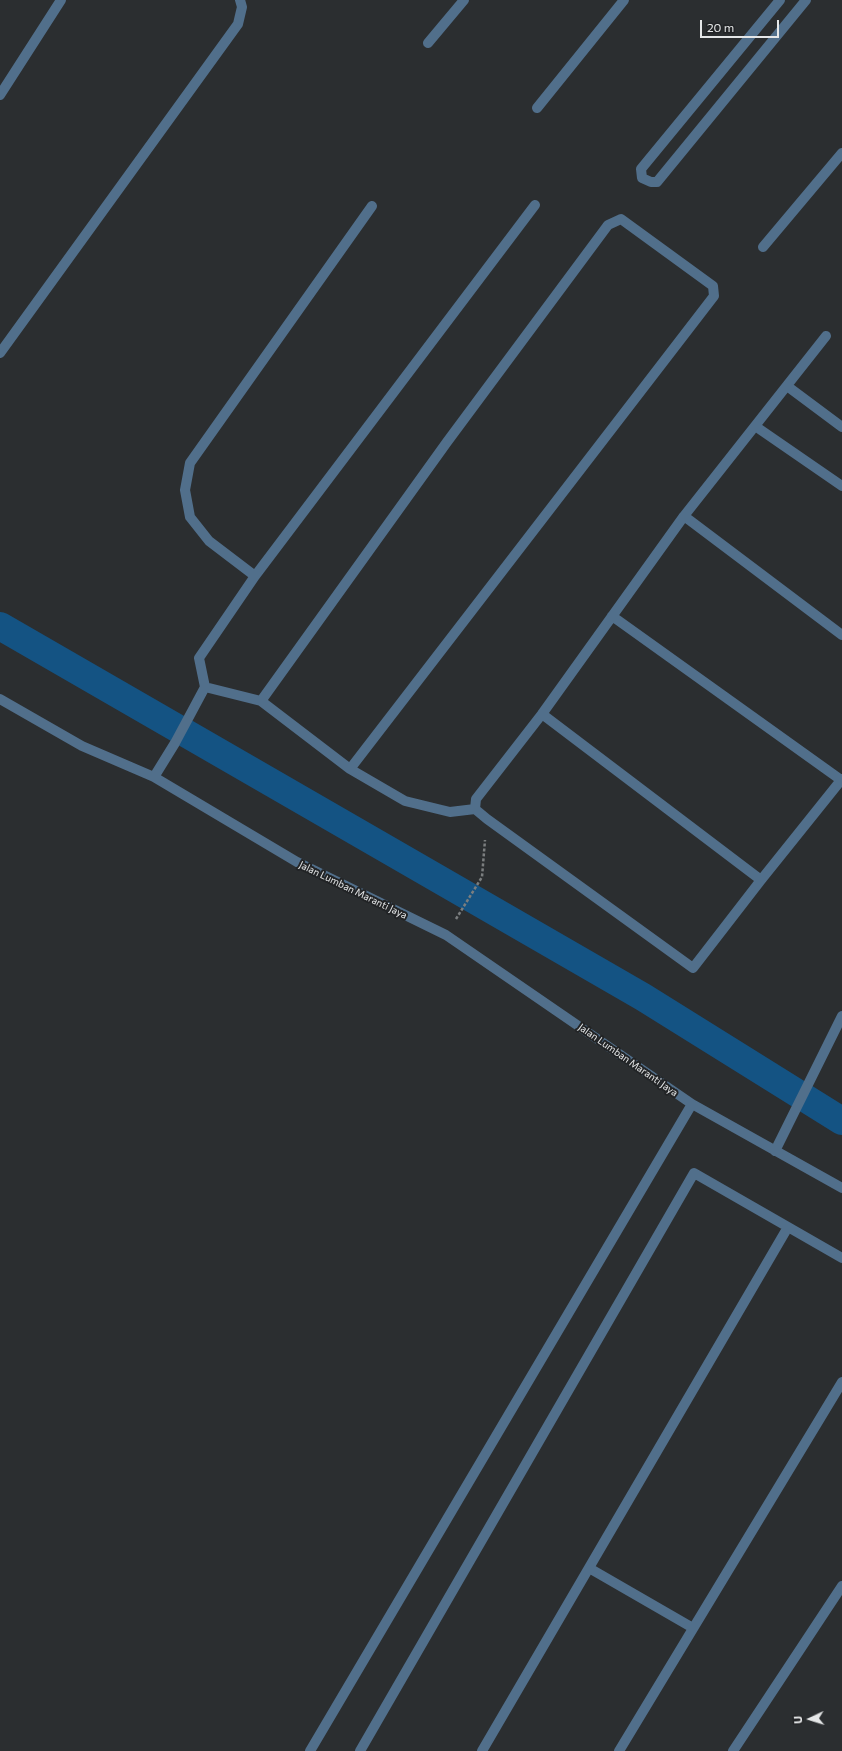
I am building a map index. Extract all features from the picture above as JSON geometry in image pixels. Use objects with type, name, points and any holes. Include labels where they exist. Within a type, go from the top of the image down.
[{"type":"street","points":[[0,95],[61,0]]},
{"type":"street","points":[[0,353],[238,24],[242,7],[240,0]]},
{"type":"street","points":[[428,43],[464,0]]},
{"type":"street","points":[[537,108],[624,0]]},
{"type":"street","points":[[780,0],[642,169],[642,178],[651,182],[657,182],[806,0]]},
{"type":"street","points":[[763,247],[842,153]]},
{"type":"street","points":[[154,777],[175,743],[203,691],[199,658],[255,576],[535,205]]},
{"type":"street","points":[[255,576],[210,541],[190,517],[185,490],[190,463],[372,206]]},
{"type":"street","points":[[261,701],[446,442],[608,225],[621,219],[712,286],[714,296],[350,769]]},
{"type":"street","points":[[475,809],[476,799],[542,714],[684,516],[826,336]]},
{"type":"street","points":[[787,386],[842,427]]},
{"type":"street","points":[[755,426],[842,486]]},
{"type":"street","points":[[684,516],[842,635]]},
{"type":"street","points":[[475,809],[486,820],[693,968],[761,880],[842,780],[612,616]]},
{"type":"street","points":[[203,691],[261,701],[350,769],[405,801],[450,812],[475,809]]},
{"type":"street","name":"Jalan Lumban Maranti Jaya","points":[[0,699],[82,746],[154,777],[298,862],[446,935],[692,1104],[842,1188]]},
{"type":"street","points":[[542,714],[761,880]]},
{"type":"street","points":[[775,1151],[842,1016]]},
{"type":"street","points":[[310,1751],[692,1104]]},
{"type":"street","points":[[360,1751],[694,1173],[842,1258]]},
{"type":"street","points":[[482,1751],[788,1227]]},
{"type":"street","points":[[620,1751],[842,1382]]},
{"type":"street","points":[[589,1568],[693,1628]]},
{"type":"street","points":[[733,1751],[842,1586]]},
{"type":"path","points":[[459,914],[482,877],[486,820]]},
{"type":"waterway","points":[[0,626],[643,997],[842,1121]]}]
